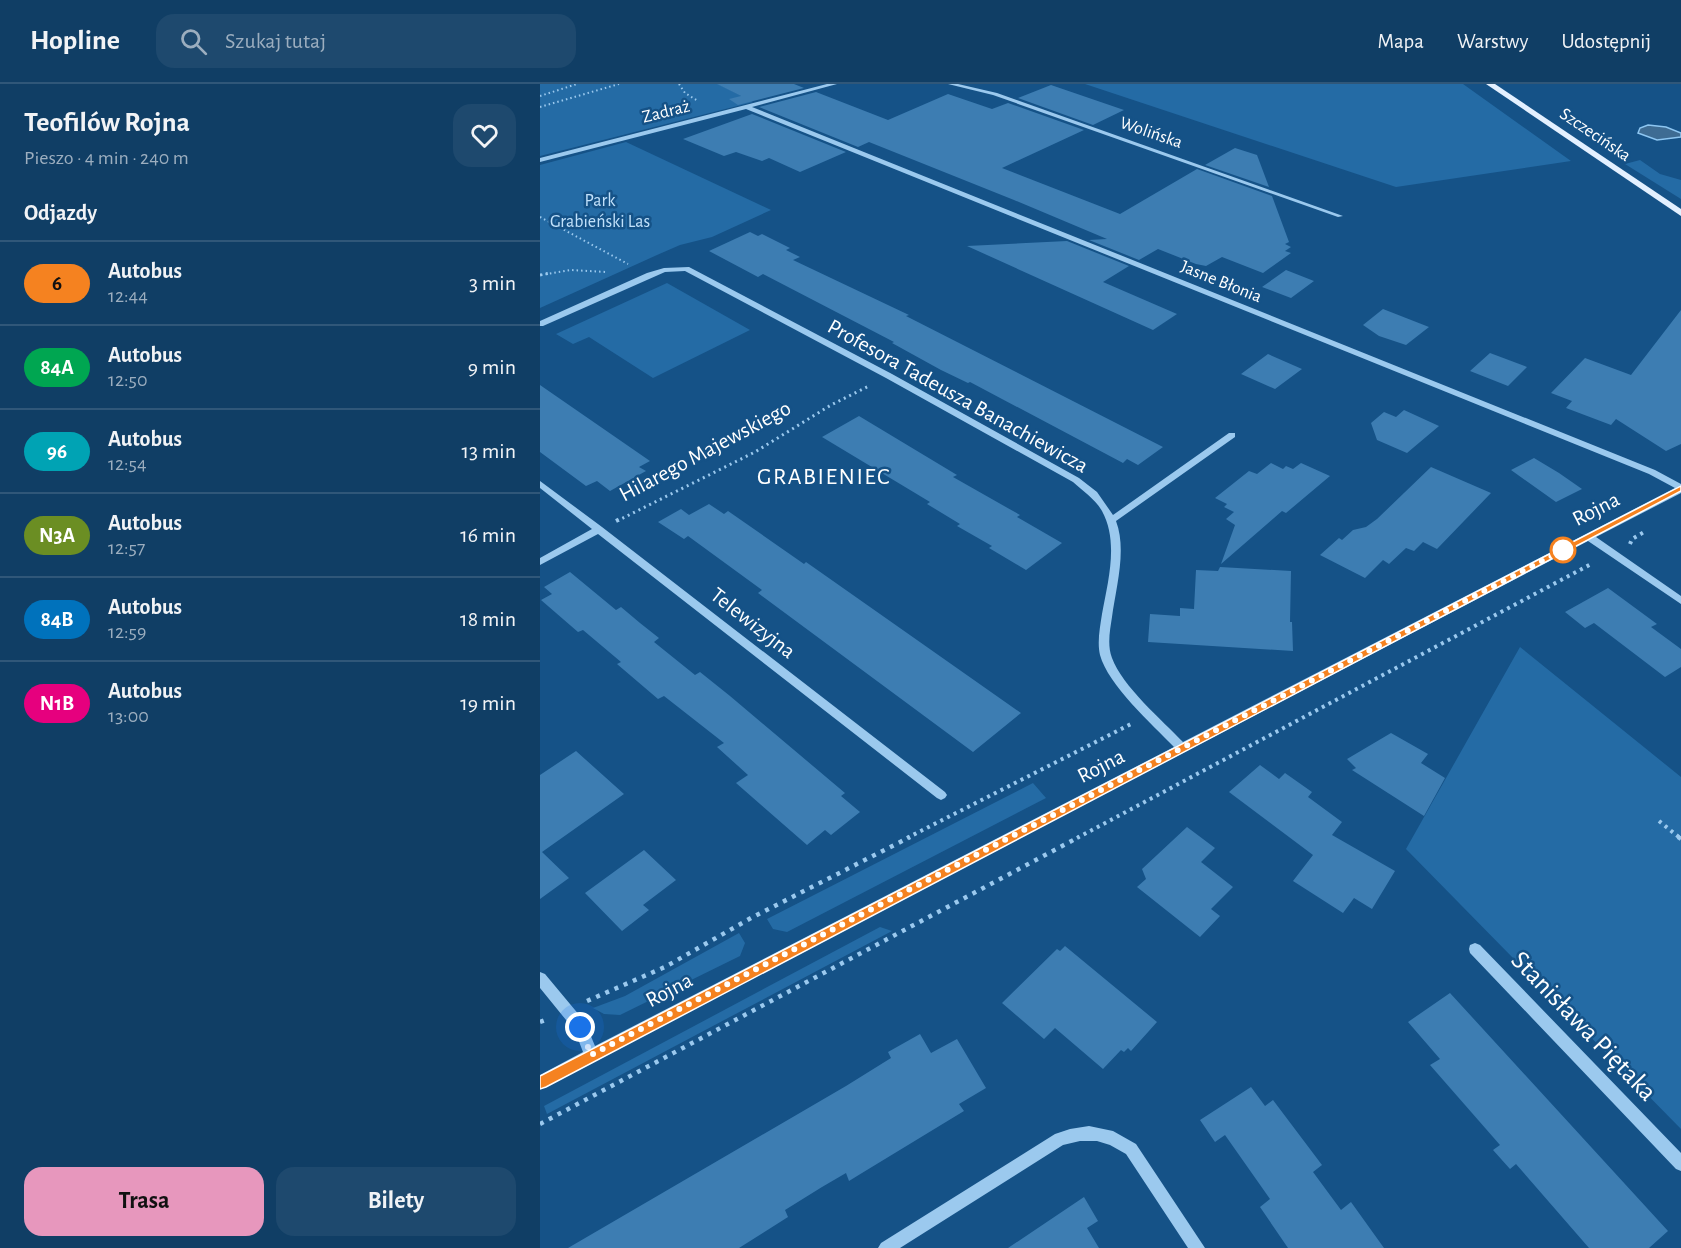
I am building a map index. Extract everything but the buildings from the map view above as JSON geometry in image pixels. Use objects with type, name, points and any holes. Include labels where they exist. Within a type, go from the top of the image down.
[{"type":"main road","name":"Szczecińska","points":[[1490,84],[1681,213]]},
{"type":"street","name":"Zadraż","points":[[540,160],[834,84]]},
{"type":"street","name":"Wolińska","points":[[951,84],[995,94],[1340,216]]},
{"type":"street","name":"Jasne Błonia","points":[[747,107],[1652,472],[1681,489]]},
{"type":"street","name":"Profesora Tadeusza Banachiewicza","points":[[540,324],[650,275],[664,270],[686,269],[889,376],[1070,476],[1096,497],[1112,520],[1117,542],[1104,638],[1105,656],[1117,677],[1182,748]]},
{"type":"street","points":[[1112,520],[1232,435]]},
{"type":"street","name":"Telewizyjna","points":[[540,484],[941,795]]},
{"type":"street","name":"Rojna","points":[[540,1082],[1681,489]]},
{"type":"street","points":[[540,562],[599,529]]},
{"type":"street","points":[[1589,537],[1681,601]]},
{"type":"street","name":"Stanisława Piętaka","points":[[1475,950],[1681,1164]]},
{"type":"street","points":[[540,978],[580,1027],[591,1055]]},
{"type":"street","points":[[886,1248],[1060,1139],[1081,1133],[1101,1134],[1117,1139],[1131,1149],[1197,1248]]},
{"type":"path","points":[[540,96],[577,84]]},
{"type":"path","points":[[540,107],[619,84]]},
{"type":"path","points":[[540,217],[650,275]]},
{"type":"path","points":[[540,275],[570,270],[650,275]]},
{"type":"path","name":"Hilarego Majewskiego","points":[[599,529],[755,452],[831,405],[889,376]]},
{"type":"path","points":[[1627,550],[1632,539],[1651,529]]},
{"type":"path","points":[[540,1124],[1599,560]]},
{"type":"path","points":[[540,1022],[664,966],[751,918],[1151,715]]},
{"type":"path","points":[[1659,821],[1681,839]]},
{"type":"green space","points":[[540,84],[718,84],[753,102],[540,156]]},
{"type":"green space","points":[[1085,84],[1463,84],[1571,161],[1396,187]]},
{"type":"green space","name":"Park Grabieński Las","points":[[626,142],[771,210],[712,237],[680,245],[540,308],[540,165]]},
{"type":"green space","points":[[1640,160],[1660,174],[1681,180],[1681,199],[1625,164]]},
{"type":"green space","points":[[667,283],[750,330],[653,378],[589,337],[573,344],[556,334]]},
{"type":"green space","points":[[1520,647],[1681,777],[1681,1129],[1406,849]]},
{"type":"green space","points":[[1033,783],[1046,798],[787,932],[773,929],[767,919]]},
{"type":"green space","points":[[880,927],[892,931],[547,1114],[544,1106]]},
{"type":"green space","points":[[739,933],[745,943],[740,956],[620,1015],[604,1014],[593,1008],[625,996]]},
{"type":"shaded area","points":[[1648,125],[1666,127],[1681,133],[1681,137],[1657,140],[1638,133],[1640,128]]},
{"type":"bus line","name":"6","points":[[540,1082],[1681,489]]},
{"type":"district","name":"GRABIENIEC","points":[[824,477]]},
{"type":"route","points":[[580,1027],[591,1055],[1563,550]]}]
